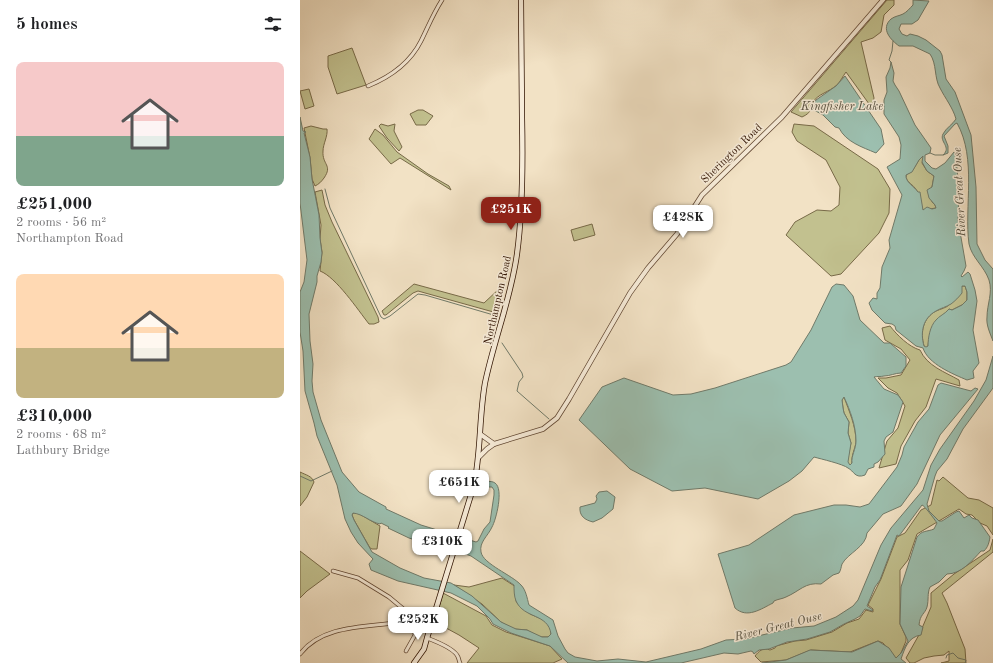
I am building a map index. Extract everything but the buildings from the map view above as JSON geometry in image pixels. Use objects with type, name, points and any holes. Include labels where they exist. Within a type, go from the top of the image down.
[{"type":"main road","name":"Northampton Road","points":[[414,663],[424,649],[474,485],[478,467],[486,382],[511,285],[520,228],[523,181],[521,0]]},
{"type":"street","points":[[368,86],[386,78],[410,57],[421,42],[432,16],[442,0]]},
{"type":"street","name":"Sherington Road","points":[[478,458],[494,444],[543,429],[557,418],[630,293],[676,234],[702,195],[782,117],[883,1]]},
{"type":"street","points":[[480,434],[494,444]]},
{"type":"street","points":[[334,571],[358,578],[389,597],[406,612],[408,619]]},
{"type":"street","points":[[406,651],[415,635],[413,618]]},
{"type":"street","points":[[300,654],[311,642],[325,635],[354,627],[404,621],[413,618],[432,625]]},
{"type":"street","points":[[427,638],[435,640],[455,652],[460,663]]},
{"type":"shaded area","points":[[887,0],[894,0],[894,5],[884,15],[881,32],[873,38],[861,42],[874,98],[872,108],[846,72],[837,85],[815,99],[808,114],[802,117],[791,112]]},
{"type":"shaded area","points":[[352,48],[366,85],[337,94],[328,67],[328,56]]},
{"type":"shaded area","points":[[309,89],[314,106],[305,109],[300,91]]},
{"type":"shaded area","points":[[418,110],[423,110],[433,116],[426,125],[416,125],[410,114]]},
{"type":"shaded area","points":[[381,124],[388,126],[395,124],[394,131],[402,147],[399,151],[387,138],[379,126]]},
{"type":"shaded area","points":[[794,124],[814,126],[878,169],[890,189],[889,213],[879,233],[841,274],[831,276],[786,235],[795,222],[817,210],[831,211],[839,205],[840,187],[826,160],[797,141],[792,132]]},
{"type":"shaded area","points":[[311,126],[327,129],[323,156],[328,170],[319,184],[315,186],[312,179],[310,158],[304,128]]},
{"type":"shaded area","points":[[375,129],[383,135],[397,152],[428,174],[449,186],[451,190],[400,158],[391,164],[369,139]]},
{"type":"shaded area","points":[[923,155],[924,158],[922,163],[927,171],[934,176],[932,202],[936,208],[923,210],[918,193],[908,181],[906,175],[914,169]]},
{"type":"shaded area","points":[[322,190],[325,205],[332,222],[378,317],[379,322],[369,324],[340,287],[326,274],[320,271],[322,252],[320,239],[321,225],[315,192]]},
{"type":"shaded area","points":[[592,224],[595,235],[574,241],[571,230]]},
{"type":"shaded area","points":[[414,284],[484,303],[500,288],[504,287],[497,313],[418,291],[413,293],[386,315],[384,315],[382,311]]},
{"type":"shaded area","points":[[962,286],[965,286],[967,300],[962,305],[952,310],[949,309],[938,321],[932,331],[928,346],[926,348],[924,346],[922,336],[925,321],[936,311],[949,305]]},
{"type":"shaded area","points":[[890,326],[904,340],[920,350],[923,356],[932,364],[959,380],[960,386],[936,379],[926,407],[915,421],[901,446],[896,464],[879,468],[887,441],[898,428],[905,406],[897,393],[888,388],[878,378],[901,375],[910,360],[901,349],[885,340],[882,328]]},
{"type":"shaded area","points":[[844,397],[856,436],[852,463],[850,465],[847,462],[851,443],[848,433],[849,422],[843,408],[842,400]]},
{"type":"shaded area","points":[[300,472],[310,477],[314,482],[307,497],[300,506]]},
{"type":"shaded area","points":[[943,477],[968,498],[979,500],[993,508],[993,535],[987,526],[980,523],[972,515],[966,514],[959,509],[917,534],[908,560],[900,570],[900,624],[906,637],[906,641],[901,653],[896,659],[883,643],[878,641],[850,652],[811,650],[786,660],[761,662],[755,656],[763,649],[770,650],[776,646],[806,640],[832,632],[847,623],[859,619],[866,610],[873,612],[873,609],[868,605],[881,579],[897,537],[905,533],[921,510],[931,505],[937,480],[939,481]]},
{"type":"shaded area","points":[[353,513],[358,513],[380,526],[377,549],[370,548],[354,520],[352,515]]},
{"type":"shaded area","points":[[993,539],[993,552],[942,593],[965,649],[966,663],[941,663],[949,661],[949,651],[944,655],[924,658],[914,663],[910,663],[906,658],[920,633],[931,607],[931,593],[954,574],[990,550]]},
{"type":"shaded area","points":[[300,551],[330,574],[300,598]]},
{"type":"shaded area","points":[[502,578],[516,587],[516,601],[518,604],[530,614],[544,620],[551,627],[551,636],[539,637],[527,630],[513,629],[501,622],[482,604],[454,585],[469,587]]},
{"type":"shaded area","points":[[443,593],[486,616],[492,625],[506,632],[550,646],[562,659],[553,663],[467,663],[479,648],[435,622]]},
{"type":"water","points":[[913,0],[929,1],[918,20],[912,24],[901,24],[899,29],[902,34],[907,36],[910,34],[918,36],[926,40],[940,51],[946,79],[955,92],[971,135],[976,187],[977,244],[985,260],[993,269],[993,341],[988,329],[987,320],[990,294],[989,280],[973,254],[969,244],[969,183],[967,152],[963,137],[957,123],[955,124],[944,136],[948,146],[948,153],[943,155],[946,147],[942,137],[943,134],[956,119],[938,84],[934,62],[930,54],[913,46],[899,46],[890,37],[886,27],[891,19],[903,14],[913,5]]},
{"type":"water","name":"River Great Ouse","points":[[891,62],[894,73],[893,81],[915,125],[931,148],[930,153],[925,155],[925,161],[932,168],[936,169],[945,163],[954,152],[956,156],[959,192],[958,220],[966,266],[961,276],[962,277],[968,272],[970,274],[977,301],[973,330],[979,363],[973,371],[974,378],[967,380],[935,364],[923,348],[916,346],[896,330],[895,326],[892,324],[885,323],[872,310],[869,303],[873,298],[877,299],[877,293],[880,288],[882,267],[890,248],[889,240],[902,195],[887,167],[900,159],[901,145],[899,137],[884,114],[884,100],[887,92],[886,77]],"holes":[[[923,156],[922,162],[927,171],[934,176],[932,187],[927,190],[929,198],[936,208],[932,209],[927,207],[923,210],[920,192],[918,192],[908,182],[906,177],[906,175],[912,172]],[[962,286],[965,286],[967,300],[962,305],[952,310],[949,309],[937,319],[931,329],[928,346],[924,346],[922,336],[925,321],[932,314],[951,304],[957,299],[962,293]]]},
{"type":"water","name":"Kingfisher Lake","points":[[845,76],[881,129],[884,144],[876,153],[850,140],[839,128],[835,127],[823,115],[814,110],[813,104],[816,100],[836,86]]},
{"type":"water","points":[[300,117],[303,131],[306,132],[304,133],[310,157],[312,179],[319,215],[322,253],[309,314],[313,364],[313,392],[321,420],[342,472],[359,492],[386,507],[386,509],[421,525],[476,542],[490,522],[494,495],[494,490],[492,487],[476,487],[477,482],[489,481],[495,483],[498,486],[499,491],[497,512],[494,523],[481,545],[481,552],[487,561],[517,581],[523,587],[529,605],[553,620],[558,636],[565,649],[568,653],[575,657],[597,661],[618,659],[646,662],[701,649],[726,640],[745,639],[792,628],[814,626],[836,617],[853,606],[858,600],[881,545],[891,528],[923,490],[931,465],[940,449],[974,401],[986,380],[993,356],[993,388],[963,429],[947,459],[937,471],[927,504],[929,511],[939,521],[942,521],[959,511],[964,518],[969,515],[978,520],[990,537],[989,543],[984,551],[981,551],[962,569],[957,572],[947,574],[939,582],[930,587],[927,607],[921,616],[919,625],[923,627],[921,635],[910,641],[901,659],[906,663],[762,663],[786,660],[810,650],[852,652],[878,641],[889,648],[896,658],[901,653],[908,641],[900,624],[901,587],[917,537],[923,532],[934,529],[937,523],[922,505],[899,536],[897,535],[880,580],[875,587],[867,606],[873,610],[872,611],[865,609],[860,616],[830,632],[807,639],[787,642],[769,649],[759,650],[754,654],[751,651],[738,654],[724,653],[681,663],[568,663],[550,646],[511,633],[493,624],[477,606],[451,593],[398,581],[371,570],[369,564],[373,559],[358,543],[345,519],[337,485],[317,436],[305,391],[303,351],[300,332],[300,292],[304,282],[307,260],[300,203]],"holes":[[[353,513],[376,523],[381,523],[409,538],[440,548],[449,548],[471,556],[514,585],[515,599],[520,607],[524,611],[541,619],[549,627],[551,634],[548,637],[542,637],[527,630],[516,629],[501,622],[472,596],[451,583],[424,578],[400,568],[372,552],[352,515]]]},
{"type":"water","points":[[836,284],[844,285],[853,296],[860,320],[884,343],[890,343],[906,357],[906,366],[901,373],[874,377],[884,389],[898,395],[903,402],[893,432],[886,437],[884,441],[885,454],[878,462],[874,464],[874,467],[868,469],[865,475],[859,476],[845,466],[814,457],[802,471],[789,481],[758,499],[705,488],[672,491],[630,469],[579,420],[602,387],[624,378],[673,395],[691,394],[715,388],[786,365],[791,362],[811,330],[832,287]],"holes":[[[844,397],[852,418],[856,435],[852,463],[850,465],[848,462],[851,443],[848,433],[849,422],[843,408],[842,400]]]},
{"type":"water","points":[[941,383],[971,391],[975,388],[978,389],[940,435],[917,484],[901,506],[883,514],[867,533],[864,542],[842,564],[839,573],[833,575],[821,584],[811,584],[754,612],[744,613],[735,608],[718,554],[749,545],[794,515],[834,505],[860,507],[869,504],[897,467],[904,447],[918,422],[929,409],[938,385]]},
{"type":"water","points":[[607,491],[615,497],[613,509],[602,518],[593,522],[583,517],[580,513],[580,507],[595,503],[597,499],[596,496],[599,492]]},
{"type":"waterway","points":[[891,62],[889,60],[893,41]]},
{"type":"waterway","points":[[930,153],[935,155],[943,155]]},
{"type":"waterway","points":[[325,189],[330,208],[381,317],[384,319],[390,316],[418,294],[497,316]]},
{"type":"waterway","points":[[502,343],[522,373],[523,377],[519,382],[517,391],[549,419]]},
{"type":"waterway","points":[[300,476],[311,481],[332,471]]},
{"type":"waterway","points":[[946,658],[947,655],[953,653],[958,658],[966,660],[965,663]]}]
